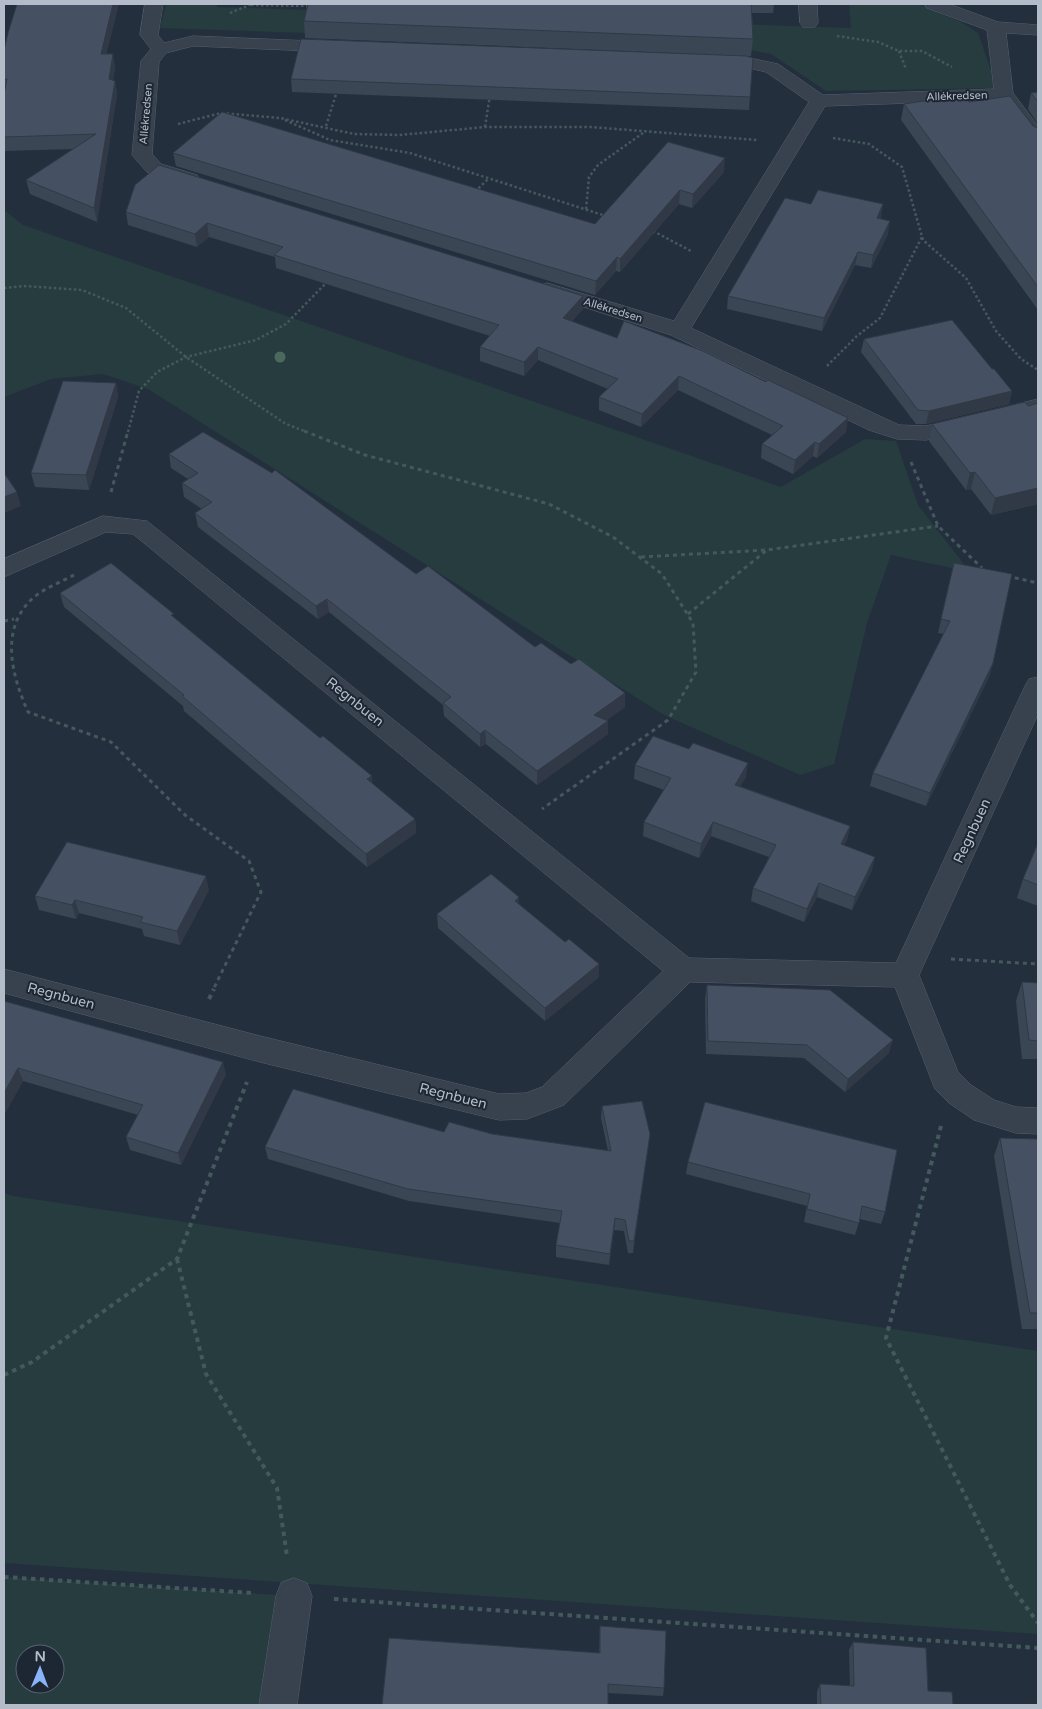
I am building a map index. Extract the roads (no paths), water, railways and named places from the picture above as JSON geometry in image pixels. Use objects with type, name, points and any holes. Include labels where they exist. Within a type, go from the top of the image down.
[{"type":"street","points":[[154,4],[149,35],[160,49],[193,41],[354,47]]},
{"type":"street","points":[[808,4],[809,23]]},
{"type":"street","points":[[933,4],[996,27],[1038,30]]},
{"type":"street","name":"Allékredsen","points":[[996,27],[998,94],[1038,138]]},
{"type":"street","name":"Allékredsen","points":[[160,49],[150,60],[142,155],[154,168],[211,186]]},
{"type":"street","points":[[679,330],[819,101],[772,68],[745,62],[696,60]]},
{"type":"street","name":"Allékredsen","points":[[819,101],[998,94]]},
{"type":"street","name":"Allékredsen","points":[[530,284],[679,330],[877,425],[897,432],[926,433],[1038,406]]},
{"type":"street","name":"Regnbuen","points":[[4,568],[103,524],[139,527],[683,970],[553,1096],[527,1106],[498,1107],[260,1049],[4,981]]},
{"type":"street","name":"Regnbuen","points":[[909,966],[1038,686]]},
{"type":"street","points":[[683,970],[909,966],[946,1080],[960,1094],[985,1111],[1016,1120],[1038,1121]]},
{"type":"street","points":[[278,1705],[294,1596]]}]
